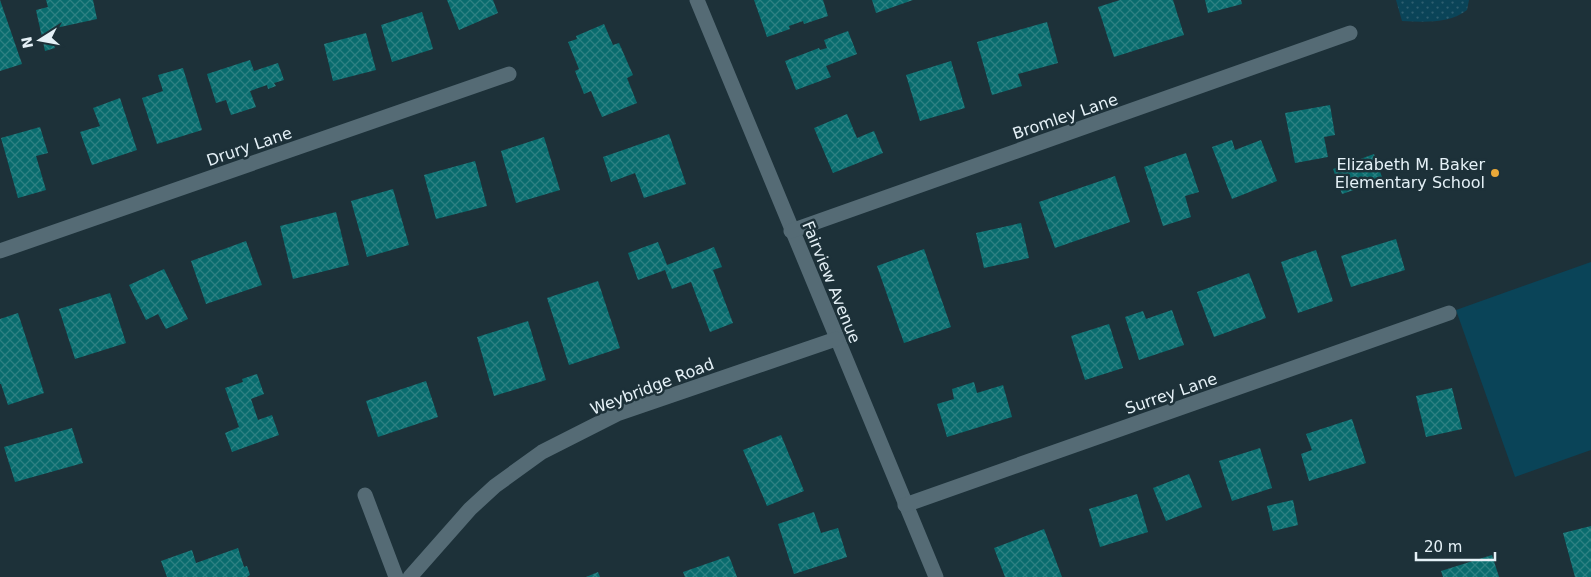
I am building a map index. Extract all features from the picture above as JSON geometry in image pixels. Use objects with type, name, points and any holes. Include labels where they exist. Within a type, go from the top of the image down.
[{"type":"street","name":"Fairview Avenue","points":[[697,0],[936,577]]},
{"type":"street","name":"Bromley Lane","points":[[792,231],[1350,34]]},
{"type":"street","name":"Drury Lane","points":[[0,251],[509,74]]},
{"type":"street","name":"Surrey Lane","points":[[906,505],[1449,313]]},
{"type":"street","name":"Weybridge Road","points":[[410,577],[470,509],[495,486],[542,452],[617,414],[836,339]]},
{"type":"street","points":[[365,495],[396,577]]},
{"type":"shaded area","points":[[1396,0],[1469,0],[1467,10],[1460,15],[1444,20],[1419,22],[1402,21]]},
{"type":"shaded area","points":[[1591,262],[1591,450],[1515,477],[1456,310]]},
{"type":"building","points":[[0,0],[22,64],[0,71]]},
{"type":"building","points":[[46,0],[93,0],[97,19],[51,29],[55,48],[45,51],[36,10],[48,7]]},
{"type":"building","points":[[447,0],[493,0],[498,13],[459,30]]},
{"type":"building","points":[[754,0],[823,0],[828,16],[804,24],[803,21],[789,26],[790,29],[767,37]]},
{"type":"building","points":[[872,0],[913,0],[876,13]]},
{"type":"building","points":[[1120,0],[1173,0],[1184,35],[1114,57],[1098,7]]},
{"type":"building","points":[[1205,0],[1241,0],[1242,4],[1208,13]]},
{"type":"building","points":[[422,12],[433,49],[392,62],[381,25]]},
{"type":"building","points":[[1047,22],[1058,63],[1018,74],[1022,86],[992,95],[977,42]]},
{"type":"building","points":[[604,24],[613,45],[619,43],[633,75],[627,78],[637,103],[602,117],[591,91],[584,94],[575,71],[579,69],[568,42],[577,39],[576,36]]},
{"type":"building","points":[[848,31],[857,54],[826,66],[831,77],[796,90],[785,61],[819,48],[820,50],[827,48],[824,40]]},
{"type":"building","points":[[366,33],[376,70],[333,81],[324,44]]},
{"type":"building","points":[[250,60],[254,71],[278,63],[284,80],[274,83],[276,86],[268,89],[267,85],[250,91],[256,107],[231,115],[226,100],[216,103],[207,74]]},
{"type":"building","points":[[951,61],[965,108],[920,121],[906,75]]},
{"type":"building","points":[[183,68],[202,130],[157,144],[142,98],[163,91],[158,75]]},
{"type":"building","points":[[120,98],[137,150],[92,165],[80,132],[100,126],[93,108]]},
{"type":"building","points":[[1330,105],[1335,135],[1324,137],[1328,157],[1295,163],[1285,113]]},
{"type":"building","points":[[847,114],[857,138],[874,131],[883,153],[833,173],[814,128]]},
{"type":"building","points":[[40,127],[48,153],[36,156],[46,190],[18,198],[1,138]]},
{"type":"building","points":[[669,134],[686,184],[644,198],[635,173],[611,182],[603,157]]},
{"type":"building","points":[[544,137],[560,190],[516,203],[501,151]]},
{"type":"building","points":[[1232,140],[1235,150],[1261,140],[1277,181],[1232,199],[1212,147]]},
{"type":"building","points":[[1186,153],[1199,192],[1185,196],[1191,217],[1163,226],[1144,167]]},
{"type":"building","points":[[1374,154],[1383,180],[1342,194],[1333,169]]},
{"type":"building","points":[[475,161],[487,206],[436,219],[424,175]]},
{"type":"building","points":[[1115,176],[1130,222],[1055,248],[1039,202]]},
{"type":"building","points":[[393,189],[409,245],[367,257],[351,201]]},
{"type":"building","points":[[336,212],[349,265],[293,279],[280,226]]},
{"type":"building","points":[[1021,223],[1029,258],[984,268],[976,233]]},
{"type":"building","points":[[1396,239],[1405,270],[1351,287],[1341,256]]},
{"type":"building","points":[[246,241],[262,285],[206,304],[191,261]]},
{"type":"building","points":[[658,242],[667,265],[714,247],[722,267],[713,270],[733,323],[710,332],[691,282],[672,289],[665,270],[638,280],[628,253]]},
{"type":"building","points":[[924,249],[951,327],[904,343],[877,266]]},
{"type":"building","points":[[1316,250],[1333,301],[1298,313],[1281,262]]},
{"type":"building","points":[[164,269],[188,319],[166,329],[158,314],[146,320],[129,285]]},
{"type":"building","points":[[1249,273],[1266,318],[1214,337],[1197,292]]},
{"type":"building","points":[[598,281],[620,348],[569,365],[547,298]]},
{"type":"building","points":[[110,293],[126,343],[75,359],[59,309]]},
{"type":"building","points":[[1172,310],[1184,345],[1139,360],[1125,317],[1143,311],[1146,319]]},
{"type":"building","points":[[18,313],[44,393],[8,405],[0,384],[0,319]]},
{"type":"building","points":[[528,321],[546,380],[494,396],[477,337]]},
{"type":"building","points":[[1109,324],[1123,368],[1085,380],[1071,336]]},
{"type":"building","points":[[257,374],[264,394],[251,399],[258,420],[272,415],[279,435],[232,452],[225,433],[239,427],[225,388],[243,382],[242,379]]},
{"type":"building","points":[[426,381],[438,417],[378,437],[366,401]]},
{"type":"building","points":[[974,382],[977,393],[1003,385],[1012,417],[947,437],[937,404],[954,399],[952,389]]},
{"type":"building","points":[[1452,388],[1462,429],[1426,437],[1416,396]]},
{"type":"building","points":[[1352,419],[1366,463],[1309,481],[1301,454],[1312,450],[1306,434]]},
{"type":"building","points":[[72,428],[83,463],[15,482],[4,447]]},
{"type":"building","points":[[781,435],[804,491],[767,506],[743,450]]},
{"type":"building","points":[[1260,448],[1272,488],[1232,501],[1219,461]]},
{"type":"building","points":[[1189,474],[1202,507],[1166,521],[1153,488]]},
{"type":"building","points":[[1137,494],[1148,532],[1100,547],[1089,509]]},
{"type":"building","points":[[1293,500],[1298,525],[1273,531],[1267,506]]},
{"type":"building","points":[[814,512],[821,533],[838,528],[847,557],[794,574],[778,524]]},
{"type":"building","points":[[1591,526],[1591,577],[1575,577],[1563,533]]},
{"type":"building","points":[[1044,529],[1062,577],[1005,577],[994,548]]},
{"type":"building","points":[[238,548],[244,567],[247,566],[250,575],[247,577],[167,577],[161,561],[192,550],[196,563]]},
{"type":"building","points":[[1492,555],[1499,577],[1443,577],[1441,571]]},
{"type":"building","points":[[729,556],[737,577],[685,577],[683,572]]},
{"type":"building","points":[[598,572],[600,577],[586,577]]},
{"type":"place","name":"Elizabeth M. Baker Elementary School","points":[[1495,173]]}]
